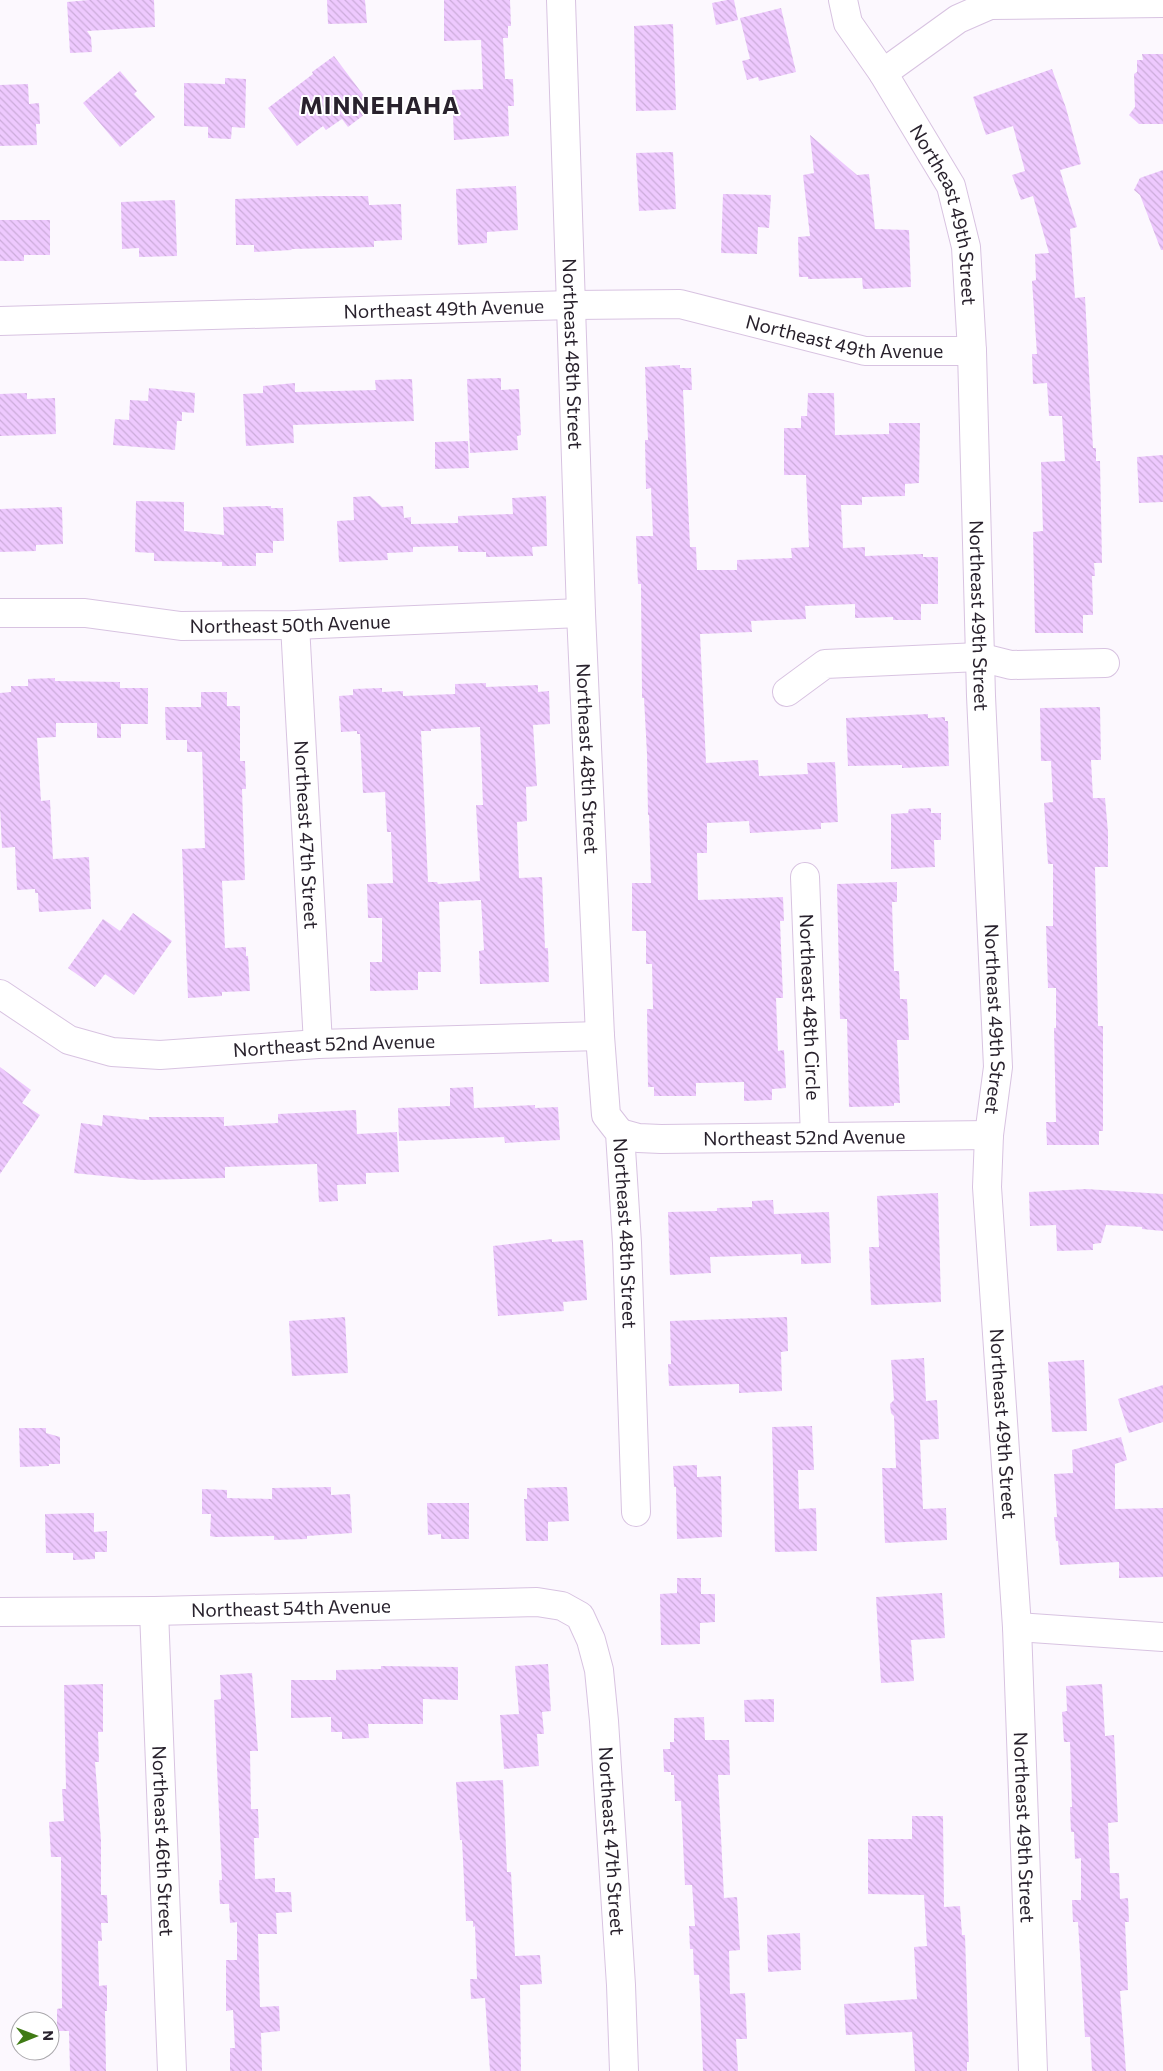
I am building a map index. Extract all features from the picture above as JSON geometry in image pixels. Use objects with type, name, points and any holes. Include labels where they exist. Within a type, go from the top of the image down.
[{"type":"street","name":"Northeast 48th Street","points":[[561,0],[581,613],[600,1036],[606,1114],[620,1133],[636,1512]]},
{"type":"street","name":"Northeast 49th Street","points":[[843,0],[848,23],[883,73],[951,186],[966,247],[972,351],[979,658],[998,1067],[988,1135],[986,1187],[1017,1627],[1033,2071]]},
{"type":"street","points":[[883,73],[958,19],[990,5],[1163,3]]},
{"type":"street","name":"Northeast 49th Avenue","points":[[0,321],[572,305],[680,304],[865,350],[972,351]]},
{"type":"street","name":"Northeast 50th Avenue","points":[[0,613],[85,613],[181,626],[295,625],[581,613]]},
{"type":"street","name":"Northeast 47th Street","points":[[295,625],[318,1044]]},
{"type":"street","points":[[787,692],[825,664],[979,658],[1011,665],[1105,663]]},
{"type":"street","name":"Northeast 48th Circle","points":[[805,878],[815,1137]]},
{"type":"street","name":"Northeast 52nd Avenue","points":[[0,994],[69,1040],[112,1052],[160,1056],[318,1044],[600,1036]]},
{"type":"street","name":"Northeast 52nd Avenue","points":[[620,1133],[638,1138],[661,1139],[988,1135]]},
{"type":"street","name":"Northeast 54th Avenue","points":[[0,1612],[154,1611],[538,1602],[562,1606],[580,1616]]},
{"type":"street","name":"Northeast 46th Street","points":[[154,1611],[172,2071]]},
{"type":"street","name":"Northeast 47th Street","points":[[580,1616],[591,1640],[599,1670],[621,1985],[624,2071]]},
{"type":"street","points":[[1017,1627],[1163,1637]]},
{"type":"building","points":[[154,0],[155,27],[87,31],[91,37],[92,52],[70,53],[67,2]]},
{"type":"building","points":[[327,0],[365,0],[367,23],[328,24]]},
{"type":"building","points":[[444,0],[510,0],[511,26],[508,26],[508,38],[503,38],[505,79],[513,79],[514,106],[508,106],[509,136],[454,140],[452,90],[483,89],[481,40],[444,41]]},
{"type":"building","points":[[734,0],[738,20],[716,25],[712,3]]},
{"type":"building","points":[[781,8],[796,72],[759,81],[758,77],[747,80],[742,61],[750,59],[740,18]]},
{"type":"building","points":[[673,24],[676,110],[636,111],[634,26]]},
{"type":"building","points":[[1142,54],[1163,54],[1163,124],[1139,124],[1129,115],[1135,107],[1134,74],[1137,72],[1137,60],[1143,60]]},
{"type":"building","points":[[334,56],[373,108],[348,127],[342,119],[326,130],[323,126],[297,146],[268,108]]},
{"type":"building","points":[[1052,69],[1066,108],[1081,164],[1060,170],[1077,227],[1070,229],[1075,298],[1085,297],[1093,448],[1096,448],[1096,461],[1100,461],[1102,563],[1094,563],[1095,576],[1092,576],[1093,615],[1083,615],[1083,633],[1035,633],[1033,532],[1043,531],[1041,462],[1065,461],[1062,416],[1049,416],[1047,383],[1033,384],[1032,354],[1037,354],[1032,281],[1036,280],[1035,254],[1049,253],[1033,196],[1021,200],[1012,175],[1025,171],[1013,126],[986,135],[973,97]]},
{"type":"building","points":[[120,71],[137,91],[134,94],[155,117],[120,147],[83,103]]},
{"type":"building","points":[[225,78],[246,79],[245,128],[232,127],[231,139],[208,138],[208,127],[184,126],[184,83],[225,84]]},
{"type":"building","points":[[28,84],[29,104],[39,103],[40,124],[36,124],[37,145],[0,146],[0,85]]},
{"type":"building","points":[[810,135],[857,175],[869,174],[875,229],[909,230],[911,287],[863,289],[862,278],[808,279],[808,277],[799,277],[798,237],[810,236],[803,175],[814,173]]},
{"type":"building","points":[[673,152],[676,209],[639,211],[636,153]]},
{"type":"building","points":[[1163,170],[1163,250],[1161,250],[1140,195],[1134,190],[1140,178]]},
{"type":"building","points":[[516,186],[518,230],[487,232],[487,243],[458,245],[456,189]]},
{"type":"building","points":[[723,194],[771,195],[769,228],[758,227],[757,254],[721,253]]},
{"type":"building","points":[[368,196],[369,205],[401,204],[402,240],[374,241],[374,247],[254,252],[254,245],[236,245],[235,199]]},
{"type":"building","points":[[175,200],[177,256],[139,257],[139,248],[122,249],[121,202]]},
{"type":"building","points":[[0,220],[50,220],[50,255],[24,255],[24,261],[0,261]]},
{"type":"building","points":[[680,365],[680,368],[691,368],[692,390],[683,390],[690,547],[696,547],[697,570],[737,570],[737,560],[792,558],[791,548],[809,547],[806,475],[784,475],[784,428],[801,428],[801,416],[807,416],[808,393],[834,393],[835,435],[889,434],[889,423],[920,423],[919,483],[905,484],[905,496],[862,497],[862,505],[841,505],[843,548],[865,547],[865,556],[923,554],[923,557],[938,557],[938,604],[921,604],[921,620],[893,620],[893,617],[855,618],[855,604],[805,606],[806,619],[751,621],[752,632],[700,634],[706,763],[758,760],[759,776],[808,774],[807,763],[835,762],[838,822],[821,823],[821,829],[750,833],[749,821],[707,823],[707,853],[697,853],[698,900],[783,897],[784,921],[780,921],[783,998],[776,998],[778,1051],[784,1050],[786,1088],[772,1089],[772,1100],[744,1101],[744,1082],[696,1083],[696,1096],[654,1096],[654,1087],[648,1087],[647,1009],[653,1009],[652,964],[646,964],[646,931],[632,931],[632,883],[651,883],[647,754],[644,698],[642,698],[641,584],[638,584],[636,536],[653,536],[651,488],[646,489],[645,440],[648,440],[645,367]]},
{"type":"building","points":[[501,378],[501,390],[519,389],[521,435],[517,436],[518,450],[470,453],[467,379]]},
{"type":"building","points":[[412,379],[414,421],[293,425],[294,443],[246,446],[243,394],[263,393],[263,386],[295,383],[295,392],[376,390],[375,380]]},
{"type":"building","points":[[149,388],[195,393],[194,413],[182,412],[182,421],[177,421],[175,450],[113,445],[115,419],[129,420],[130,400],[148,401]]},
{"type":"building","points":[[27,393],[27,399],[55,398],[56,434],[0,436],[0,394]]},
{"type":"building","points":[[468,441],[469,468],[435,469],[435,442]]},
{"type":"building","points":[[1163,455],[1163,502],[1139,503],[1137,457]]},
{"type":"building","points":[[370,496],[382,507],[403,506],[404,518],[411,517],[411,524],[458,523],[458,516],[513,514],[512,498],[546,496],[547,546],[532,547],[533,556],[486,557],[486,552],[458,552],[458,546],[413,547],[413,552],[387,553],[388,560],[339,562],[337,521],[354,520],[353,497]]},
{"type":"building","points":[[136,501],[184,502],[184,531],[224,535],[223,507],[271,506],[271,508],[283,508],[284,541],[273,541],[273,553],[256,553],[256,566],[222,566],[222,562],[154,561],[154,553],[135,552]]},
{"type":"building","points":[[62,507],[63,544],[36,545],[36,551],[0,552],[0,509]]},
{"type":"building","points":[[55,678],[55,681],[120,682],[120,688],[148,688],[148,724],[121,724],[121,738],[97,738],[97,723],[56,723],[56,737],[37,738],[41,801],[50,800],[53,859],[89,857],[91,909],[39,912],[38,893],[35,893],[35,889],[17,890],[15,847],[2,848],[0,693],[11,692],[11,686],[28,686],[28,679]]},
{"type":"building","points":[[486,683],[486,687],[538,685],[538,692],[549,691],[550,724],[533,725],[537,786],[526,787],[527,821],[517,822],[519,878],[542,877],[545,948],[548,948],[549,982],[480,984],[479,951],[484,950],[481,900],[439,902],[441,972],[418,972],[418,990],[370,991],[370,962],[382,962],[382,918],[368,918],[367,884],[393,883],[391,832],[387,832],[385,792],[363,793],[360,734],[357,734],[357,731],[341,732],[339,696],[353,695],[353,689],[382,688],[382,692],[403,691],[403,696],[455,694],[455,684]],"holes":[[[480,727],[483,805],[476,805],[480,881],[438,884],[437,882],[428,882],[421,731]]]},
{"type":"building","points":[[201,692],[227,692],[227,706],[240,706],[240,761],[245,761],[246,789],[242,789],[245,880],[222,881],[225,948],[246,947],[250,991],[222,992],[222,996],[188,998],[182,849],[205,848],[202,752],[187,752],[187,740],[166,740],[165,707],[201,707]]},
{"type":"building","points":[[1100,707],[1101,760],[1091,760],[1093,798],[1105,798],[1108,832],[1108,867],[1095,867],[1098,1026],[1103,1026],[1103,1131],[1099,1131],[1099,1145],[1047,1145],[1046,1122],[1056,1122],[1054,1028],[1056,1028],[1056,988],[1048,988],[1046,926],[1053,926],[1053,864],[1048,864],[1044,803],[1053,802],[1051,761],[1041,761],[1040,708]]},
{"type":"building","points":[[928,714],[928,718],[945,717],[945,721],[948,721],[949,766],[902,768],[902,765],[848,766],[846,718]]},
{"type":"building","points":[[931,808],[931,813],[941,813],[941,840],[934,840],[935,867],[891,869],[891,814],[908,813],[909,809]]},
{"type":"building","points":[[897,882],[897,902],[892,902],[894,971],[899,971],[900,999],[907,999],[909,1040],[897,1040],[900,1103],[894,1103],[894,1106],[849,1107],[847,1019],[840,1019],[837,884]]},
{"type":"building","points":[[133,913],[172,941],[134,995],[105,974],[95,987],[68,968],[103,919],[120,931]]},
{"type":"building","points":[[0,1067],[31,1090],[22,1103],[40,1115],[0,1174]]},
{"type":"building","points":[[473,1087],[474,1108],[535,1105],[535,1108],[558,1107],[560,1140],[505,1143],[504,1137],[399,1141],[398,1108],[450,1106],[450,1088]]},
{"type":"building","points":[[356,1110],[357,1134],[397,1132],[399,1172],[366,1173],[366,1184],[337,1185],[338,1201],[319,1202],[317,1164],[225,1167],[225,1178],[142,1180],[74,1173],[81,1123],[102,1126],[103,1115],[149,1120],[149,1117],[224,1117],[224,1126],[278,1123],[278,1114]]},
{"type":"building","points":[[1086,1189],[1163,1194],[1163,1231],[1142,1229],[1142,1227],[1106,1225],[1101,1243],[1093,1244],[1093,1250],[1057,1251],[1056,1225],[1030,1226],[1029,1192]]},
{"type":"building","points":[[938,1193],[941,1302],[871,1305],[869,1247],[879,1247],[877,1196]]},
{"type":"building","points":[[773,1200],[774,1214],[829,1212],[831,1263],[801,1264],[801,1254],[710,1257],[711,1273],[670,1275],[668,1212],[717,1211],[717,1208],[752,1207],[752,1201]]},
{"type":"building","points":[[552,1239],[552,1242],[583,1240],[587,1300],[563,1302],[564,1311],[498,1316],[493,1246]]},
{"type":"building","points":[[345,1317],[348,1373],[292,1376],[289,1321]]},
{"type":"building","points":[[787,1317],[788,1351],[781,1352],[782,1391],[739,1393],[739,1384],[669,1386],[668,1364],[671,1364],[670,1321]]},
{"type":"building","points":[[924,1358],[926,1401],[937,1400],[939,1439],[920,1440],[923,1509],[946,1508],[947,1540],[885,1543],[882,1468],[896,1468],[894,1416],[891,1413],[890,1404],[894,1400],[891,1360]]},
{"type":"building","points":[[1084,1360],[1087,1431],[1052,1432],[1048,1362]]},
{"type":"building","points":[[1163,1385],[1163,1422],[1129,1433],[1118,1399]]},
{"type":"building","points":[[812,1426],[814,1470],[798,1470],[799,1509],[816,1508],[817,1551],[775,1552],[772,1427]]},
{"type":"building","points":[[19,1428],[46,1428],[46,1433],[60,1437],[60,1464],[20,1467]]},
{"type":"building","points":[[1121,1437],[1127,1460],[1115,1464],[1115,1509],[1163,1508],[1163,1577],[1119,1578],[1119,1562],[1060,1565],[1054,1517],[1057,1517],[1054,1474],[1073,1473],[1072,1450]]},
{"type":"building","points":[[697,1465],[697,1477],[721,1476],[722,1537],[677,1539],[676,1487],[674,1487],[673,1466]]},
{"type":"building","points":[[331,1487],[331,1495],[350,1494],[352,1533],[307,1536],[307,1539],[274,1540],[274,1536],[215,1537],[210,1536],[211,1514],[202,1514],[202,1489],[227,1490],[227,1498],[272,1499],[272,1488]]},
{"type":"building","points":[[567,1487],[569,1521],[548,1522],[548,1541],[526,1541],[524,1499],[527,1499],[527,1488]]},
{"type":"building","points":[[427,1503],[469,1503],[469,1539],[441,1539],[441,1534],[428,1535]]},
{"type":"building","points":[[94,1513],[94,1532],[107,1531],[107,1552],[95,1552],[95,1559],[73,1560],[73,1553],[46,1553],[45,1514]]},
{"type":"building","points":[[677,1578],[701,1578],[701,1594],[715,1594],[715,1622],[700,1623],[700,1644],[661,1645],[660,1594],[677,1593]]},
{"type":"building","points":[[942,1593],[945,1638],[911,1640],[914,1681],[881,1683],[876,1597]]},
{"type":"building","points":[[548,1664],[551,1711],[542,1712],[544,1734],[537,1734],[539,1766],[504,1769],[500,1715],[519,1714],[515,1666]]},
{"type":"building","points":[[381,1666],[458,1667],[458,1700],[423,1699],[423,1724],[368,1724],[369,1738],[342,1739],[342,1732],[331,1732],[331,1717],[291,1718],[291,1680],[336,1680],[336,1670],[381,1669]]},
{"type":"building","points":[[252,1673],[258,1751],[250,1751],[251,1809],[258,1809],[259,1838],[254,1838],[255,1879],[275,1878],[275,1892],[291,1892],[292,1912],[276,1913],[277,1934],[258,1934],[260,2007],[279,2006],[280,2031],[261,2033],[262,2071],[230,2071],[230,2048],[235,2048],[233,2010],[226,2011],[226,1960],[237,1960],[237,1922],[230,1923],[229,1904],[220,1904],[219,1880],[222,1880],[214,1700],[221,1699],[220,1675]]},
{"type":"building","points":[[103,1684],[103,1732],[98,1732],[99,1762],[95,1762],[101,1840],[101,1895],[107,1895],[108,1923],[101,1923],[102,1941],[98,1941],[99,1986],[107,1985],[107,2011],[105,2011],[106,2071],[70,2071],[69,2031],[60,2031],[60,2011],[57,2011],[57,2009],[62,2008],[61,1857],[51,1857],[49,1822],[64,1821],[62,1789],[66,1789],[64,1685]]},
{"type":"building","points":[[1102,1684],[1105,1736],[1114,1735],[1118,1822],[1108,1823],[1110,1873],[1119,1873],[1120,1899],[1128,1898],[1129,1922],[1125,1922],[1128,1990],[1120,1991],[1126,2071],[1092,2071],[1090,2037],[1085,2037],[1078,1922],[1073,1922],[1072,1900],[1081,1900],[1081,1858],[1075,1859],[1074,1832],[1071,1832],[1070,1742],[1064,1742],[1062,1712],[1067,1711],[1066,1686]]},
{"type":"building","points":[[774,1699],[774,1722],[745,1722],[744,1700]]},
{"type":"building","points":[[704,1717],[705,1740],[729,1740],[730,1775],[718,1775],[724,1898],[737,1897],[740,1950],[729,1951],[730,1994],[745,1993],[747,2039],[736,2039],[738,2071],[703,2071],[699,1975],[694,1975],[693,1949],[690,1949],[689,1926],[695,1926],[692,1885],[685,1885],[681,1801],[675,1801],[674,1775],[671,1775],[671,1772],[664,1772],[663,1749],[670,1749],[670,1742],[674,1742],[674,1718]]},
{"type":"building","points":[[503,1780],[507,1872],[511,1872],[515,1956],[540,1955],[542,1984],[520,1985],[521,2071],[490,2071],[485,1998],[471,1999],[470,1979],[477,1979],[475,1926],[473,1927],[473,1921],[466,1921],[462,1840],[460,1840],[456,1782]]},
{"type":"building","points":[[912,1816],[943,1816],[944,1907],[960,1906],[962,1935],[965,1935],[969,2062],[967,2062],[967,2071],[915,2071],[912,2032],[846,2035],[844,2004],[917,1999],[914,1947],[927,1946],[924,1895],[868,1894],[868,1839],[912,1839]]},
{"type":"building","points":[[800,1933],[801,1970],[768,1972],[767,1935]]},
{"type":"district","name":"MINNEHAHA","points":[[380,106]]}]
